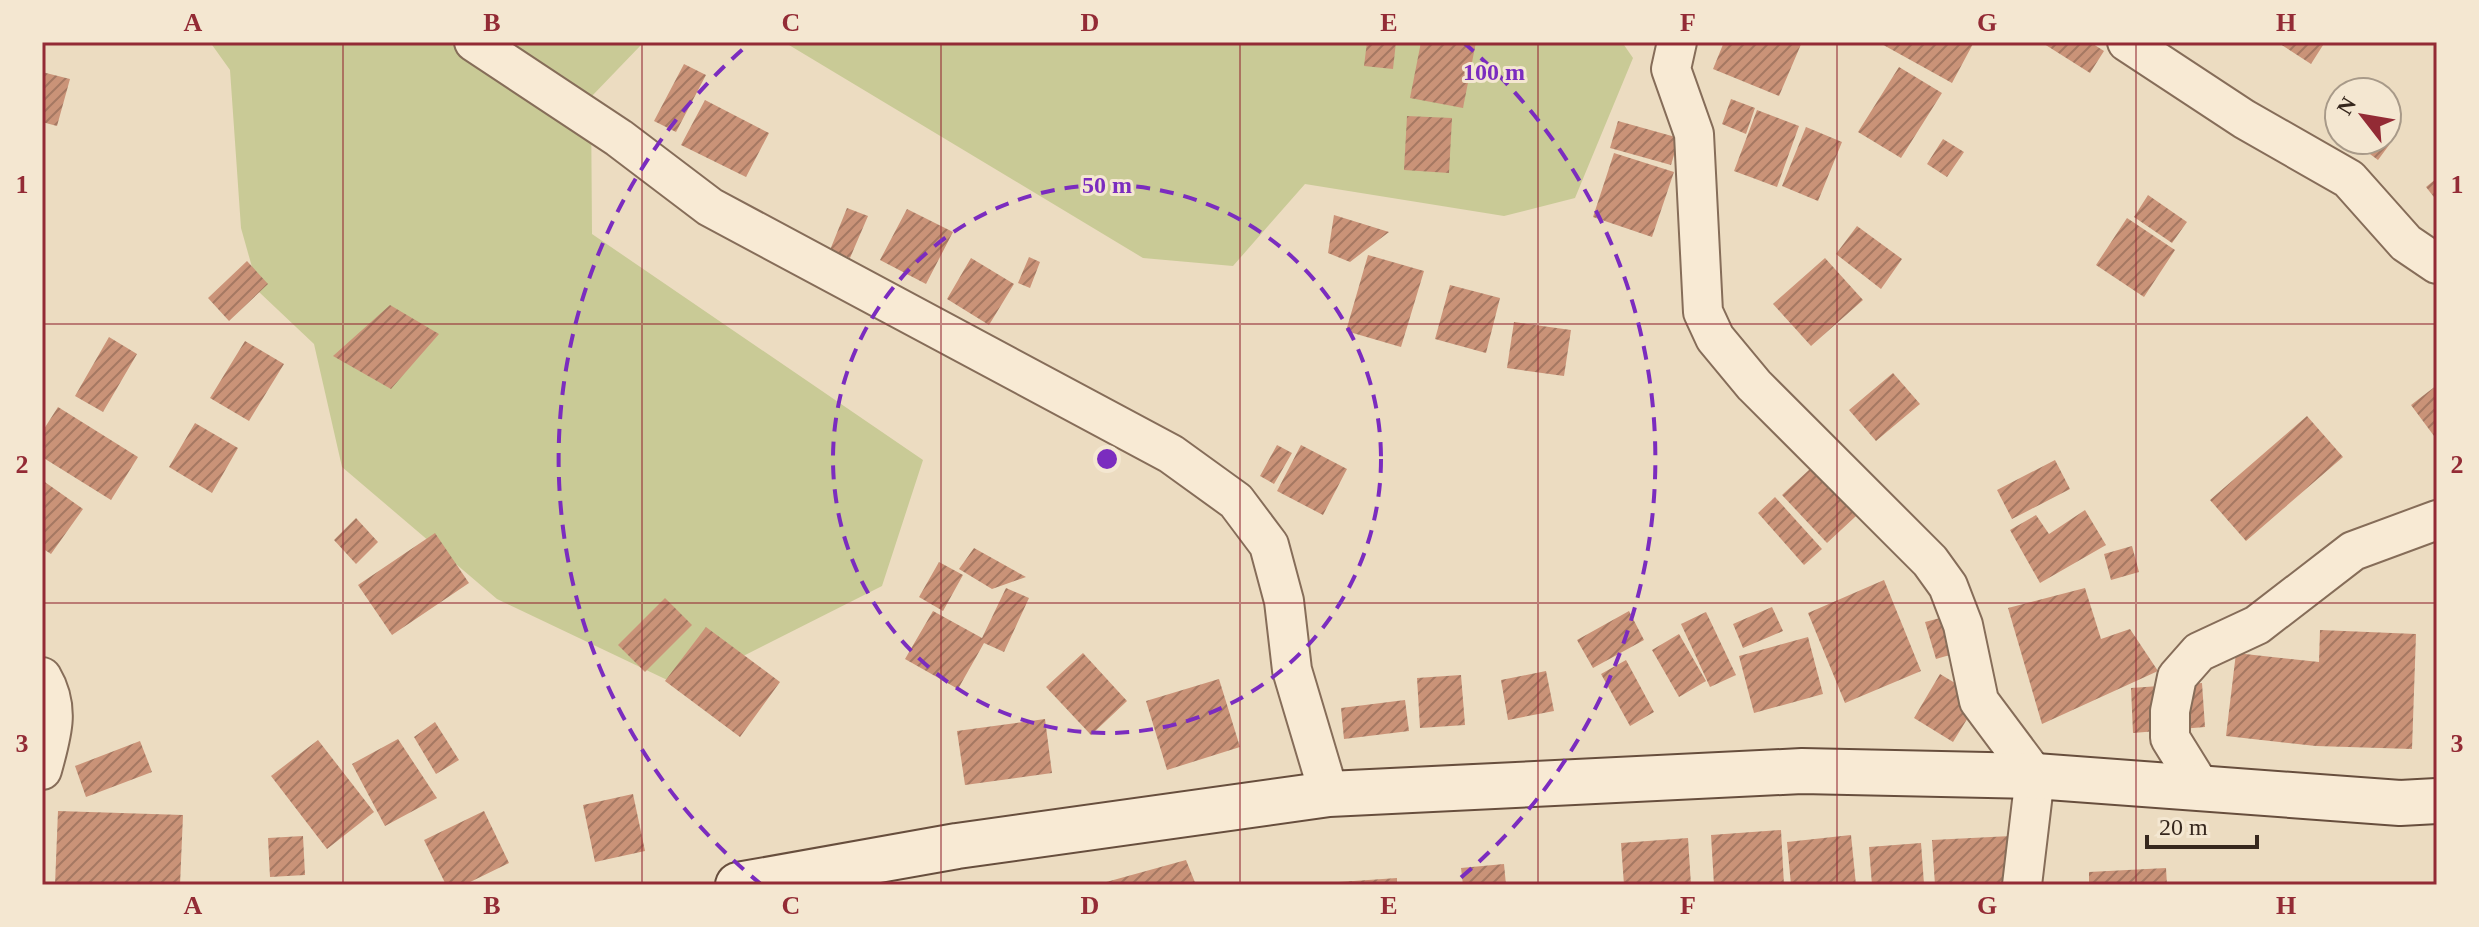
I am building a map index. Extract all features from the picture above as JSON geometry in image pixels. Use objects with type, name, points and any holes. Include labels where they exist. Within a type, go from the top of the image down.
[{"type":"main road","points":[[738,885],[957,846],[1329,794],[1802,771],[2035,776],[2400,803],[2437,801]]},
{"type":"street","points":[[474,42],[619,138],[710,207],[1171,454],[1236,501],[1269,545],[1284,601],[1292,670],[1329,794]]},
{"type":"street","points":[[1677,42],[1671,69],[1694,134],[1703,312],[1715,338],[1754,385],[1939,573],[1948,586],[1963,625],[1979,701],[2035,776],[2022,885]]},
{"type":"street","points":[[2127,42],[2244,119],[2349,179],[2406,243],[2437,264]]},
{"type":"street","points":[[2201,788],[2170,738],[2177,677],[2199,652],[2257,625],[2353,551],[2437,520]]},
{"type":"street","points":[[42,677],[50,690],[55,721],[42,770]]},
{"type":"green space","points":[[210,42],[666,42],[642,44],[591,97],[592,234],[923,460],[882,586],[682,687],[497,599],[342,467],[314,344],[259,292],[241,228],[230,70]]},
{"type":"green space","points":[[784,42],[1622,42],[1633,58],[1575,198],[1504,216],[1305,184],[1233,266],[1143,258]]},
{"type":"building","points":[[1367,42],[1396,42],[1393,69],[1364,66]]},
{"type":"building","points":[[1421,42],[1476,42],[1463,108],[1410,98]]},
{"type":"building","points":[[1724,42],[1802,42],[1779,96],[1713,69]]},
{"type":"building","points":[[1878,42],[1974,42],[1952,83]]},
{"type":"building","points":[[2041,42],[2090,42],[2104,51],[2090,73]]},
{"type":"building","points":[[2277,42],[2325,42],[2311,64]]},
{"type":"building","points":[[684,64],[706,75],[676,132],[654,121]]},
{"type":"building","points":[[1899,67],[1942,93],[1901,158],[1858,132]]},
{"type":"building","points":[[42,72],[70,79],[57,126],[42,122]]},
{"type":"building","points":[[1731,99],[1755,108],[1746,134],[1722,124]]},
{"type":"building","points":[[705,100],[769,133],[746,177],[681,145]]},
{"type":"building","points":[[1757,110],[1799,126],[1777,187],[1734,171]]},
{"type":"building","points":[[1407,116],[1452,118],[1449,173],[1404,170]]},
{"type":"building","points":[[1618,121],[1679,138],[1671,165],[1610,148]]},
{"type":"building","points":[[1806,127],[1842,142],[1818,201],[1782,186]]},
{"type":"building","points":[[1943,139],[1964,152],[1947,177],[1927,164]]},
{"type":"building","points":[[1614,153],[1674,172],[1652,237],[1593,217]]},
{"type":"building","points":[[2437,178],[2437,201],[2426,187]]},
{"type":"building","points":[[2148,195],[2187,222],[2172,243],[2134,217]]},
{"type":"building","points":[[847,208],[868,216],[850,258],[830,250]]},
{"type":"building","points":[[907,209],[953,232],[926,284],[880,260]]},
{"type":"building","points":[[1334,215],[1389,232],[1350,262],[1328,253]]},
{"type":"building","points":[[2127,218],[2175,250],[2144,297],[2096,265]]},
{"type":"building","points":[[1857,226],[1902,259],[1881,289],[1836,254]]},
{"type":"building","points":[[1368,255],[1424,271],[1401,347],[1346,331]]},
{"type":"building","points":[[1029,257],[1040,262],[1030,288],[1018,283]]},
{"type":"building","points":[[971,258],[1014,284],[989,325],[947,299]]},
{"type":"building","points":[[1825,258],[1863,300],[1811,346],[1773,304]]},
{"type":"building","points":[[247,261],[268,284],[229,321],[208,298]]},
{"type":"building","points":[[1450,285],[1500,298],[1486,353],[1435,339]]},
{"type":"building","points":[[390,305],[439,334],[391,389],[333,356]]},
{"type":"building","points":[[1514,322],[1571,330],[1564,376],[1507,368]]},
{"type":"building","points":[[109,337],[137,354],[103,412],[75,396]]},
{"type":"building","points":[[245,341],[284,364],[249,421],[210,398]]},
{"type":"building","points":[[1893,373],[1920,404],[1876,441],[1849,410]]},
{"type":"building","points":[[2437,385],[2437,440],[2411,405]]},
{"type":"building","points":[[58,407],[138,457],[111,500],[42,457],[42,432]]},
{"type":"building","points":[[2307,416],[2343,457],[2246,541],[2210,500]]},
{"type":"building","points":[[195,423],[238,448],[212,493],[169,467]]},
{"type":"building","points":[[1277,445],[1292,453],[1274,484],[1260,476]]},
{"type":"building","points":[[1301,445],[1347,469],[1323,515],[1277,491]]},
{"type":"building","points":[[1824,456],[1869,504],[1827,543],[1782,495]]},
{"type":"building","points":[[2055,460],[2070,489],[2012,519],[1997,490]]},
{"type":"building","points":[[42,480],[83,509],[51,554],[42,548]]},
{"type":"building","points":[[1775,497],[1822,549],[1804,565],[1758,513]]},
{"type":"building","points":[[2085,510],[2106,545],[2040,583],[2010,530],[2036,515],[2049,534]]},
{"type":"building","points":[[356,518],[378,542],[356,564],[334,540]]},
{"type":"building","points":[[435,533],[469,583],[392,635],[358,585]]},
{"type":"building","points":[[2132,546],[2139,572],[2111,580],[2104,554]]},
{"type":"building","points":[[974,548],[1026,577],[992,589],[959,569]]},
{"type":"building","points":[[939,562],[963,575],[943,611],[919,597]]},
{"type":"building","points":[[1884,580],[1921,671],[1845,703],[1808,613]]},
{"type":"building","points":[[1006,588],[1029,598],[1004,652],[984,643],[958,689],[905,659],[933,611],[982,638]]},
{"type":"building","points":[[2085,588],[2101,639],[2130,629],[2158,671],[2042,724],[2008,608]]},
{"type":"building","points":[[665,598],[692,625],[645,672],[618,645]]},
{"type":"building","points":[[1772,607],[1783,631],[1743,648],[1733,624]]},
{"type":"building","points":[[1974,609],[1984,645],[1936,659],[1925,622]]},
{"type":"building","points":[[1629,611],[1644,640],[1593,668],[1577,640]]},
{"type":"building","points":[[1706,612],[1736,675],[1710,687],[1681,624]]},
{"type":"building","points":[[706,627],[780,682],[740,737],[665,681]]},
{"type":"building","points":[[2320,630],[2416,634],[2412,749],[2316,746],[2226,736],[2236,653],[2319,662]]},
{"type":"building","points":[[1679,634],[1706,681],[1679,697],[1652,650]]},
{"type":"building","points":[[1808,637],[1823,694],[1754,713],[1739,656]]},
{"type":"building","points":[[1083,653],[1127,701],[1091,735],[1046,687]]},
{"type":"building","points":[[1626,660],[1654,712],[1630,726],[1601,674]]},
{"type":"building","points":[[1546,671],[1554,711],[1508,720],[1501,680]]},
{"type":"building","points":[[1940,674],[1980,698],[1953,742],[1914,718]]},
{"type":"building","points":[[1461,675],[1465,725],[1420,728],[1417,678]]},
{"type":"building","points":[[1219,679],[1240,747],[1167,770],[1146,701]]},
{"type":"building","points":[[2202,683],[2205,727],[2133,733],[2131,688]]},
{"type":"building","points":[[1405,700],[1409,731],[1344,739],[1341,708]]},
{"type":"building","points":[[1045,719],[1052,773],[965,785],[957,731]]},
{"type":"building","points":[[435,722],[459,760],[436,774],[414,737]]},
{"type":"building","points":[[398,739],[437,798],[385,826],[352,764]]},
{"type":"building","points":[[318,740],[374,812],[327,849],[271,776]]},
{"type":"building","points":[[140,741],[152,772],[86,797],[75,766]]},
{"type":"building","points":[[633,794],[645,851],[595,862],[583,805]]},
{"type":"building","points":[[58,811],[183,815],[180,885],[55,885]]},
{"type":"building","points":[[484,811],[509,863],[464,885],[446,885],[424,840]]},
{"type":"building","points":[[1781,830],[1784,885],[1714,885],[1711,835]]},
{"type":"building","points":[[1851,835],[1856,885],[1791,885],[1787,842]]},
{"type":"building","points":[[303,836],[305,875],[270,877],[268,838]]},
{"type":"building","points":[[2011,836],[2013,883],[1935,885],[1932,840]]},
{"type":"building","points":[[1688,838],[1691,885],[1624,885],[1621,843]]},
{"type":"building","points":[[1921,843],[1924,884],[1872,885],[1869,847]]},
{"type":"building","points":[[1186,860],[1196,885],[1099,885],[1099,884]]},
{"type":"building","points":[[1504,864],[1506,885],[1463,885],[1461,868]]},
{"type":"building","points":[[2166,868],[2167,885],[2089,885],[2089,872]]},
{"type":"building","points":[[1397,878],[1397,885],[1339,885],[1339,882]]}]
